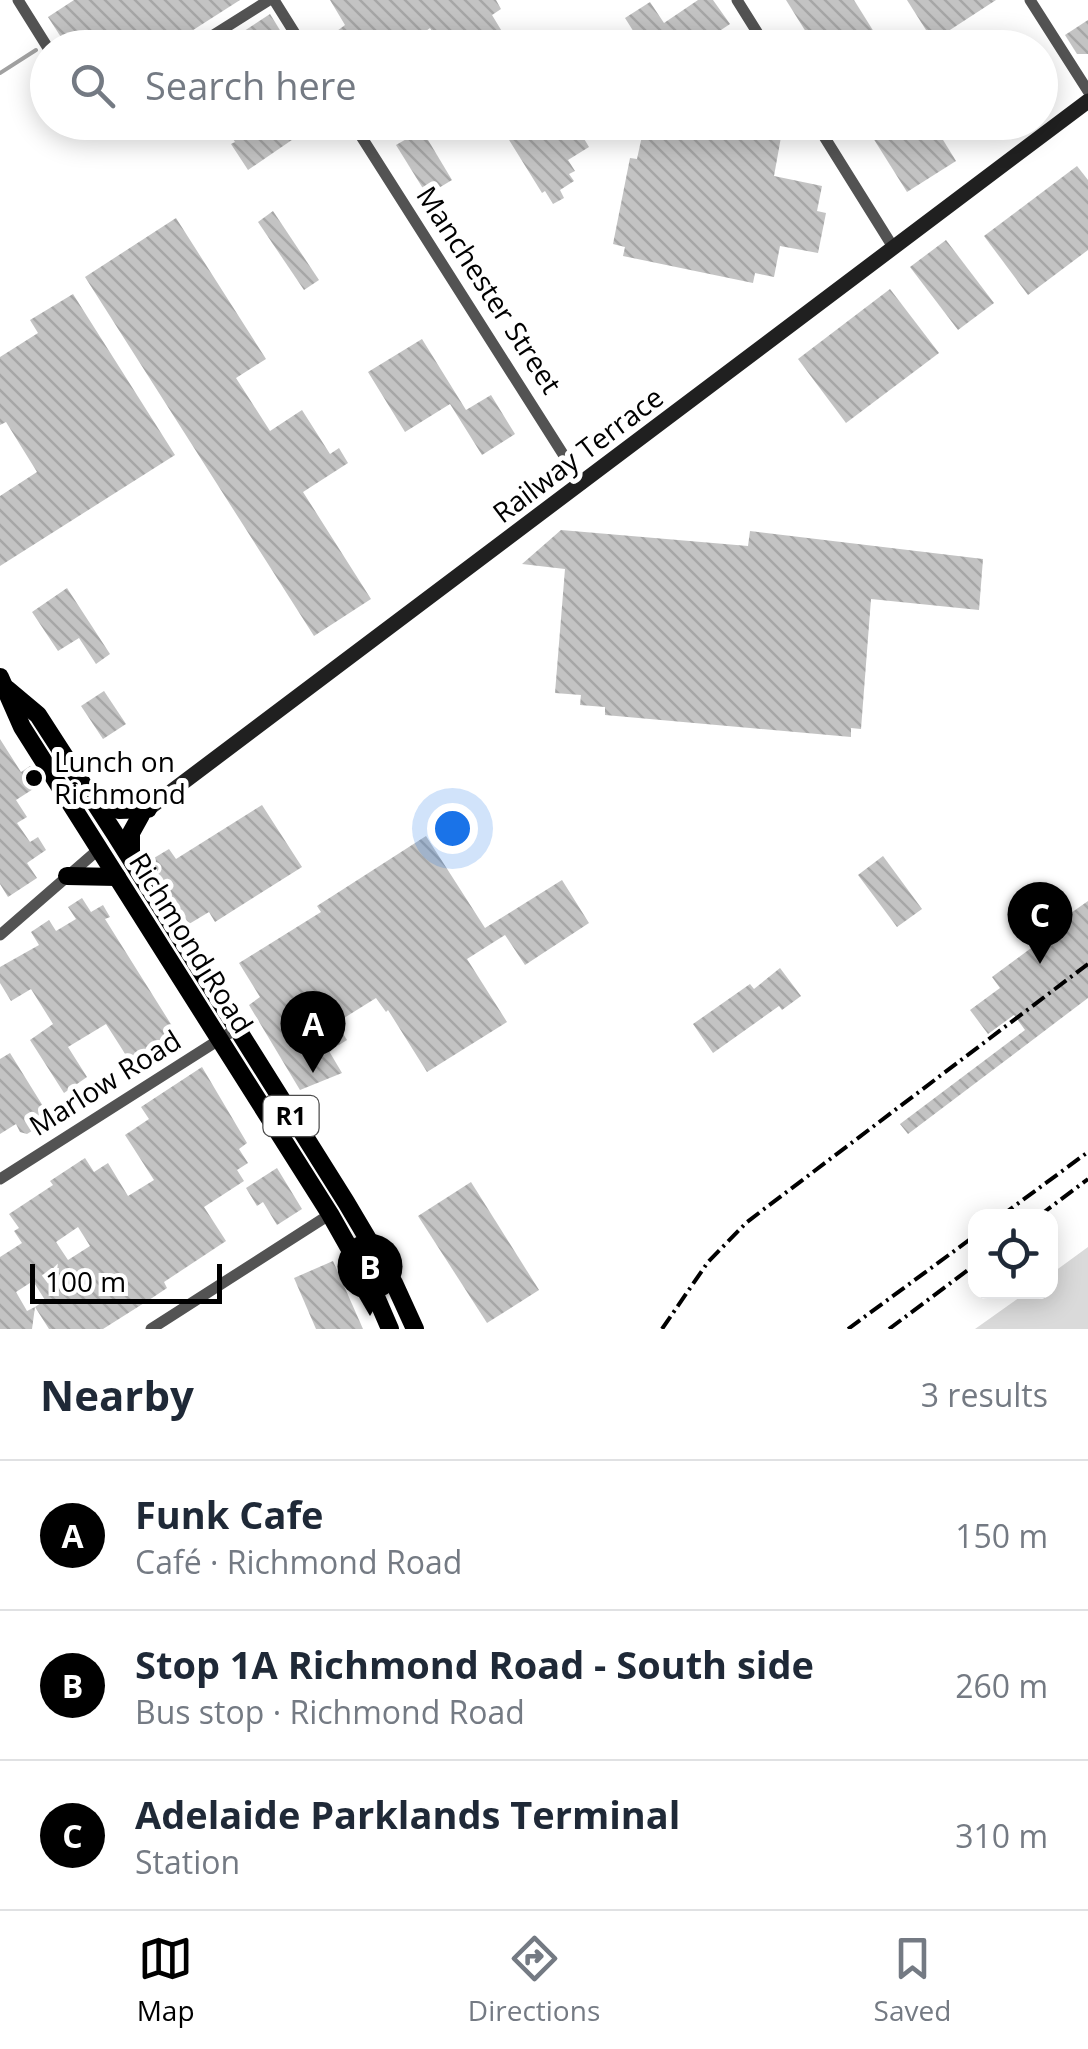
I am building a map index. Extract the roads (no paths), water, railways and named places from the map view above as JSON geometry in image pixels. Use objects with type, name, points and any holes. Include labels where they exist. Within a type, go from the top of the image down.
[{"type":"main road","name":"Railway Terrace","points":[[1058,123],[1088,101]]},
{"type":"main road","name":"Railway Terrace","points":[[98,849],[1036,140]]},
{"type":"main road","name":"Richmond Road","points":[[2,686],[38,716],[132,862],[374,1292],[390,1329]]},
{"type":"main road","name":"Richmond Road","points":[[2,686],[22,728],[116,877],[346,1202],[394,1283],[415,1329]]},
{"type":"main road","points":[[92,798],[119,810],[144,812],[132,833],[132,862]]},
{"type":"main road","points":[[68,876],[116,877]]},
{"type":"street","points":[[18,0],[37,30]]},
{"type":"street","points":[[223,30],[272,0],[292,30]]},
{"type":"street","points":[[737,0],[756,30]]},
{"type":"street","points":[[1030,0],[1049,30]]},
{"type":"street","points":[[1058,44],[1088,92]]},
{"type":"street","name":"Manchester Street","points":[[363,140],[582,484]]},
{"type":"street","points":[[826,140],[893,247]]},
{"type":"street","points":[[0,935],[98,849]]},
{"type":"street","name":"Marlow Road","points":[[0,1179],[228,1035]]},
{"type":"street","points":[[151,1329],[346,1202]]},
{"type":"waterway","points":[[0,73],[30,54]]},
{"type":"railway","points":[[662,1329],[708,1262],[747,1222],[1088,964]]},
{"type":"railway","points":[[1011,1209],[1088,1152]]},
{"type":"railway","points":[[1048,1209],[1088,1179]]},
{"type":"railway","points":[[848,1329],[968,1241]]},
{"type":"railway","points":[[889,1329],[968,1270]]},
{"type":"place","name":"Lunch on Richmond","points":[[34,778]]},
{"type":"place","name":"Adelaide Parklands Terminal","points":[[1040,964]]},
{"type":"place","name":"Funk Cafe","points":[[313,1073]]},
{"type":"place","name":"Stop 1A Richmond Road - South side","points":[[370,1316]]}]
